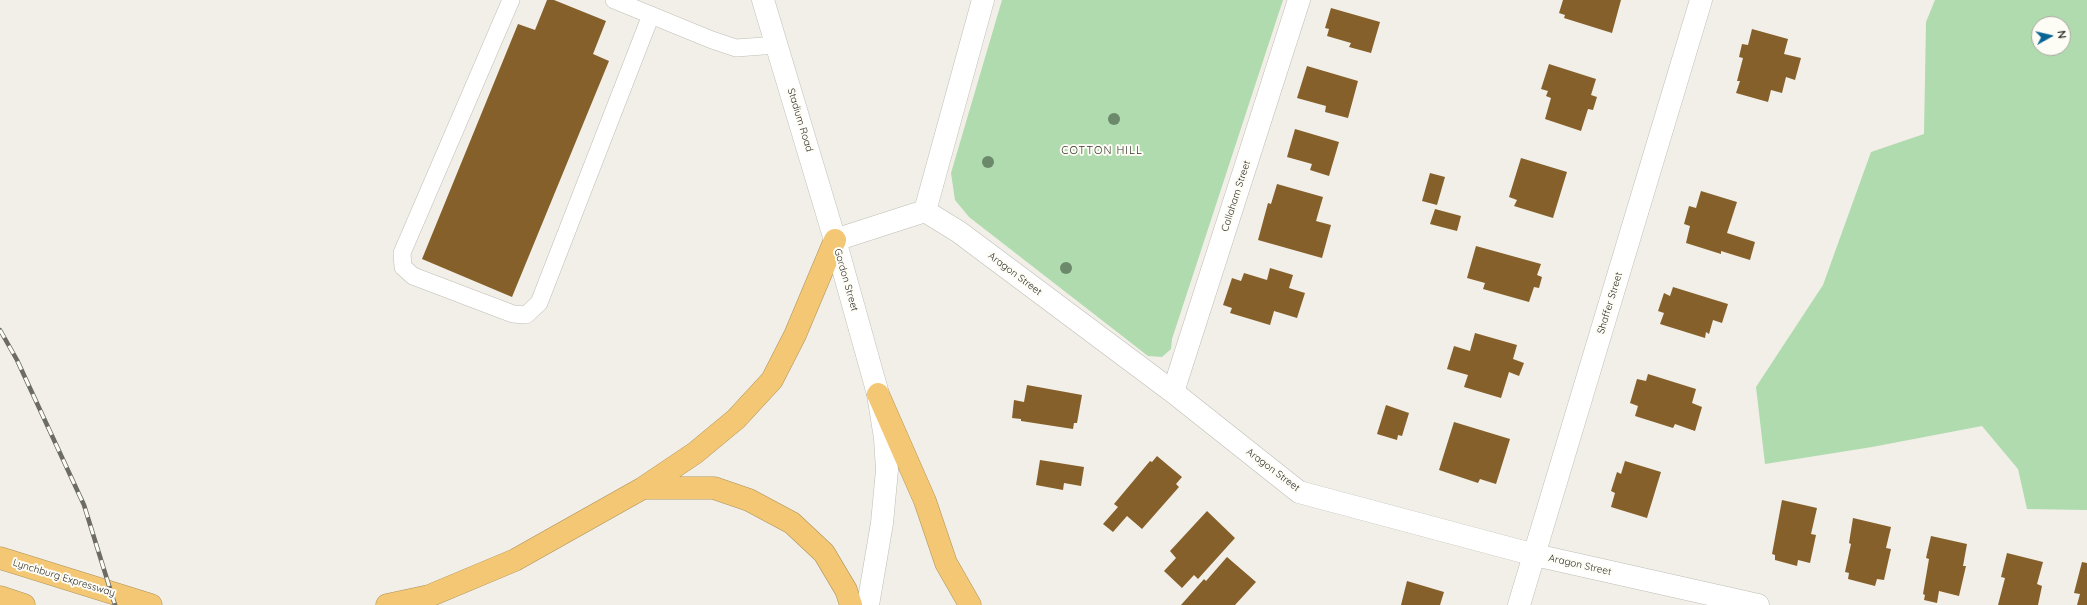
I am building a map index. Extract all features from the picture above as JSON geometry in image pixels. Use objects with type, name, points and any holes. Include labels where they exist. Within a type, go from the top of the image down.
[{"type":"highway","points":[[387,605],[429,596],[515,560],[643,488],[695,453],[730,424],[772,380],[795,335],[835,240]]},
{"type":"highway","points":[[878,394],[925,501],[946,563],[970,605]]},
{"type":"highway","points":[[643,488],[714,488],[749,500],[792,523],[824,554],[846,590],[851,605]]},
{"type":"highway","name":"Lynchburg Expressway","points":[[0,558],[151,605]]},
{"type":"highway","points":[[0,597],[24,605]]},
{"type":"street","name":"Stadium Road","points":[[763,0],[835,240]]},
{"type":"street","points":[[925,211],[983,0]]},
{"type":"street","name":"Callaham Street","points":[[1173,392],[1299,0]]},
{"type":"street","name":"Shaffer Street","points":[[1519,605],[1701,0]]},
{"type":"street","name":"Gordon Street","points":[[868,605],[882,523],[887,470],[885,438],[878,394],[835,240],[925,211]]},
{"type":"street","name":"Aragon Street","points":[[925,211],[959,232],[1173,392],[1299,492],[1535,555],[1758,605]]},
{"type":"lane","points":[[511,0],[402,253],[404,267],[413,276],[513,314],[526,315],[539,303],[651,15]]},
{"type":"lane","points":[[614,0],[712,40],[736,48],[777,45]]},
{"type":"green space","points":[[1002,0],[1283,0],[1172,339],[1171,349],[1162,357],[1148,356],[969,217],[955,200],[951,173]]},
{"type":"green space","points":[[1935,0],[2087,0],[2087,510],[2027,509],[2018,469],[1982,426],[1872,447],[1765,464],[1756,387],[1823,285],[1871,152],[1924,134],[1926,22]]},
{"type":"building","points":[[547,0],[554,0],[606,21],[593,54],[609,61],[512,297],[422,259],[518,24],[535,30]]},
{"type":"building","points":[[1563,0],[1621,0],[1612,33],[1564,18],[1565,15],[1559,13]]},
{"type":"building","points":[[1331,8],[1380,22],[1371,53],[1349,47],[1351,43],[1327,36],[1329,29],[1325,28]]},
{"type":"building","points":[[1752,29],[1788,39],[1784,54],[1801,58],[1795,80],[1786,77],[1782,93],[1771,90],[1768,102],[1736,93],[1740,81],[1737,81],[1743,58],[1739,57],[1742,44],[1748,45]]},
{"type":"building","points":[[1549,64],[1596,79],[1591,95],[1597,97],[1593,110],[1588,109],[1581,131],[1545,119],[1551,98],[1546,96],[1548,91],[1541,89]]},
{"type":"building","points":[[1307,66],[1358,81],[1348,118],[1325,112],[1326,106],[1297,98]]},
{"type":"building","points":[[1295,129],[1339,142],[1329,176],[1310,170],[1312,164],[1287,157]]},
{"type":"building","points":[[1521,158],[1567,172],[1553,218],[1514,206],[1517,200],[1509,197]]},
{"type":"building","points":[[1430,173],[1445,177],[1437,205],[1422,201]]},
{"type":"building","points":[[1277,184],[1323,197],[1316,221],[1331,225],[1322,258],[1258,240],[1268,203],[1271,204]]},
{"type":"building","points":[[1701,191],[1737,202],[1727,233],[1755,242],[1750,260],[1721,251],[1721,254],[1686,243],[1690,226],[1684,224],[1689,206],[1696,208]]},
{"type":"building","points":[[1435,209],[1461,216],[1457,231],[1430,224]]},
{"type":"building","points":[[1476,246],[1541,264],[1537,275],[1542,277],[1539,288],[1534,287],[1529,302],[1483,289],[1485,283],[1467,278]]},
{"type":"building","points":[[1270,268],[1293,275],[1289,288],[1305,293],[1297,318],[1274,311],[1270,325],[1230,313],[1232,308],[1223,305],[1232,278],[1241,281],[1244,273],[1267,280]]},
{"type":"building","points":[[1673,287],[1728,304],[1722,323],[1713,320],[1709,334],[1706,332],[1705,338],[1660,324],[1664,313],[1658,311],[1664,293],[1670,296]]},
{"type":"building","points":[[1475,333],[1517,345],[1513,359],[1524,363],[1519,376],[1509,372],[1501,398],[1464,387],[1468,375],[1447,369],[1454,346],[1470,351]]},
{"type":"building","points":[[1648,374],[1696,389],[1692,403],[1702,407],[1695,431],[1675,424],[1673,428],[1635,416],[1638,406],[1630,403],[1637,379],[1646,381]]},
{"type":"building","points":[[1027,385],[1082,395],[1077,423],[1074,423],[1073,429],[1021,421],[1021,419],[1012,418],[1014,400],[1024,402]]},
{"type":"building","points":[[1386,405],[1409,413],[1402,436],[1398,435],[1397,440],[1377,434]]},
{"type":"building","points":[[1454,422],[1510,439],[1496,484],[1480,479],[1478,483],[1439,470]]},
{"type":"building","points":[[1157,456],[1182,477],[1176,484],[1179,487],[1142,529],[1127,516],[1113,532],[1103,524],[1118,507],[1114,504],[1150,461],[1152,462]]},
{"type":"building","points":[[1040,460],[1084,467],[1081,486],[1064,483],[1063,490],[1036,485]]},
{"type":"building","points":[[1625,461],[1661,472],[1647,518],[1611,507],[1615,493],[1611,491],[1617,472],[1621,474]]},
{"type":"building","points":[[1782,500],[1817,508],[1811,534],[1816,535],[1810,563],[1798,560],[1797,566],[1775,560],[1775,555],[1772,554]]},
{"type":"building","points":[[1207,511],[1235,538],[1198,579],[1194,575],[1182,588],[1164,571],[1176,558],[1170,551]]},
{"type":"building","points":[[1853,518],[1891,527],[1886,548],[1891,549],[1884,580],[1877,579],[1875,586],[1848,579],[1849,573],[1845,572],[1851,544],[1849,543]]},
{"type":"building","points":[[1931,536],[1967,544],[1963,566],[1966,566],[1959,596],[1939,591],[1937,603],[1924,600],[1925,595],[1923,594],[1929,559],[1926,558]]},
{"type":"building","points":[[2007,553],[2043,562],[2037,584],[2042,586],[2038,605],[1998,605],[2005,578],[2001,577]]},
{"type":"building","points":[[1227,557],[1256,582],[1235,605],[1181,605],[1204,579],[1206,581]]},
{"type":"building","points":[[2082,562],[2087,563],[2087,605],[2077,605],[2080,594],[2074,593]]},
{"type":"building","points":[[1407,581],[1444,592],[1440,605],[1401,605]]},
{"type":"railway","points":[[0,330],[17,360],[84,505],[115,605]]},
{"type":"district","name":"COTTON HILL","points":[[1102,151]]}]
